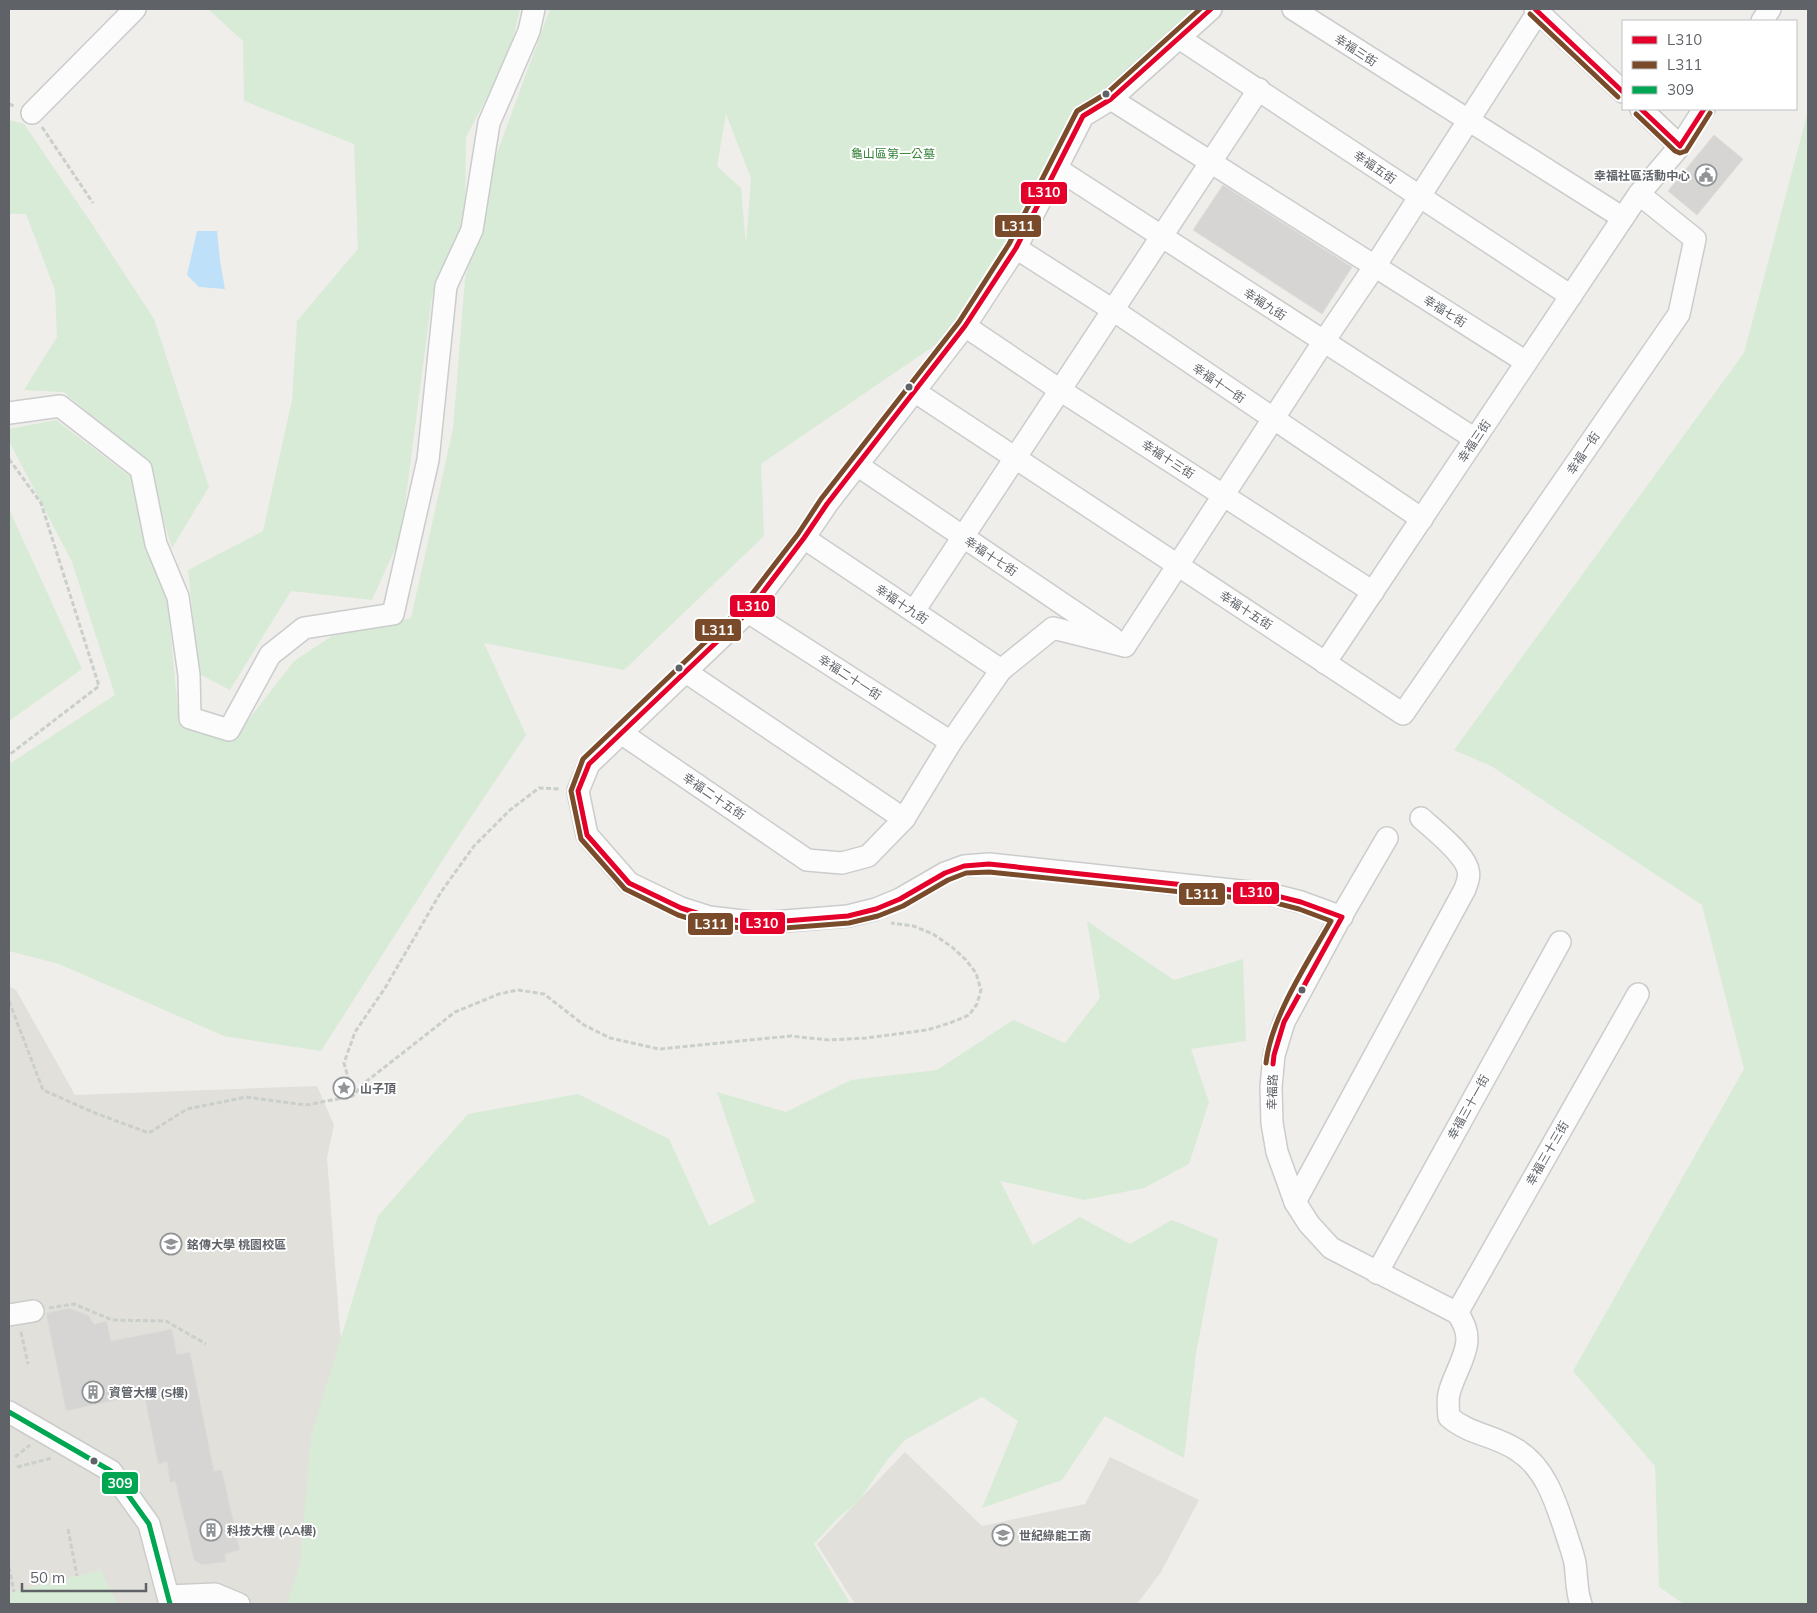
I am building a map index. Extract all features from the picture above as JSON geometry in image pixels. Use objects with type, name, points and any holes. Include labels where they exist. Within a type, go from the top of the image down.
[{"type":"street","points":[[32,113],[135,9]]},
{"type":"street","points":[[9,413],[60,406],[141,469],[156,544],[178,597],[189,675],[190,718],[229,730],[270,655],[304,628],[393,614],[428,460],[446,286],[472,230],[488,123],[529,31],[534,9]]},
{"type":"street","points":[[1211,9],[1111,99],[1083,116],[1016,248],[964,326],[827,504],[804,538],[748,612],[589,764],[578,791],[587,835],[629,883],[681,908],[710,917],[760,923],[848,916],[876,909],[900,899],[945,873],[964,866],[989,864],[1269,894],[1301,902],[1342,917]]},
{"type":"street","name":"幸福三街","points":[[1293,9],[1467,121],[1623,218]]},
{"type":"street","points":[[1763,20],[1770,9]]},
{"type":"street","points":[[686,672],[904,819],[951,742],[1001,670],[1053,628],[1125,646],[1375,266],[1536,10],[1622,91]]},
{"type":"street","name":"幸福五街","points":[[1179,38],[1571,296]]},
{"type":"street","points":[[914,612],[1258,90]]},
{"type":"street","name":"幸福七街","points":[[1111,99],[1526,362]]},
{"type":"street","points":[[1642,110],[1680,146],[1703,110]]},
{"type":"street","name":"幸福三街","points":[[1325,663],[1639,194],[1680,146]]},
{"type":"street","name":"幸福九街","points":[[1056,168],[1475,439]]},
{"type":"street","name":"幸福一街","points":[[1404,714],[1679,314],[1695,239],[1639,194]]},
{"type":"street","name":"幸福十一街","points":[[1016,248],[1113,310],[1422,519]]},
{"type":"street","name":"幸福十三街","points":[[964,326],[1373,592]]},
{"type":"street","name":"幸福十五街","points":[[914,391],[1404,714]]},
{"type":"street","name":"幸福十七街","points":[[857,465],[1125,646]]},
{"type":"street","name":"幸福十九街","points":[[804,538],[1001,670]]},
{"type":"street","name":"幸福二十一街","points":[[748,612],[951,742]]},
{"type":"street","name":"幸福二十五街","points":[[621,733],[807,860],[842,863],[868,856],[904,819]]},
{"type":"street","points":[[1295,1202],[1469,878],[1468,868],[1464,859],[1421,818]]},
{"type":"street","name":"幸福路","points":[[1387,838],[1284,1022],[1274,1055],[1271,1087],[1272,1123],[1277,1152],[1295,1202],[1310,1224],[1331,1248],[1457,1313]]},
{"type":"street","name":"幸福三十一街","points":[[1377,1273],[1560,942]]},
{"type":"street","name":"幸福三十三街","points":[[1457,1313],[1638,994]]},
{"type":"street","points":[[1457,1313],[1465,1324],[1468,1334],[1465,1349],[1449,1391],[1449,1417],[1472,1432],[1504,1442],[1518,1450],[1528,1457],[1540,1473],[1554,1495],[1575,1561],[1580,1604]]},
{"type":"street","points":[[9,1412],[111,1471],[149,1524],[169,1600],[215,1594],[239,1604]]},
{"type":"path","points":[[9,104],[32,113],[94,203]]},
{"type":"path","points":[[9,459],[41,503],[99,686],[9,755]]},
{"type":"path","points":[[353,1096],[344,1063],[355,1032],[385,988],[440,892],[474,846],[510,810],[540,788],[578,791]]},
{"type":"path","points":[[9,1001],[43,1090],[149,1133],[187,1109],[246,1097],[306,1104],[353,1096],[363,1084],[455,1012],[499,994],[518,990],[544,994],[584,1025],[610,1038],[659,1049],[791,1036],[829,1040],[866,1038],[927,1030],[969,1015],[977,1004],[981,990],[976,973],[966,960],[952,947],[933,934],[913,926],[891,923],[882,924]]},
{"type":"path","points":[[28,1364],[20,1313],[74,1304],[112,1320],[166,1321],[206,1344]]},
{"type":"path","points":[[15,1457],[33,1443]]},
{"type":"path","points":[[17,1467],[58,1456]]},
{"type":"path","points":[[68,1528],[77,1576]]},
{"type":"path","points":[[9,1567],[14,1592]]},
{"type":"shaded area","name":"銘傳大學 桃園校區","points":[[9,986],[16,990],[75,1095],[317,1086],[334,1125],[327,1157],[340,1332],[370,1471],[431,1604],[9,1604]]},
{"type":"shaded area","name":"世紀綠能工商","points":[[905,1452],[982,1526],[1085,1504],[1110,1457],[1199,1500],[1161,1572],[1137,1604],[855,1604],[817,1544]]},
{"type":"green space","points":[[208,9],[520,9],[508,58],[466,137],[465,223],[432,296],[401,536],[372,600],[291,591],[230,690],[199,674],[188,570],[263,531],[292,400],[297,321],[358,249],[354,144],[244,101],[243,41]]},
{"type":"green space","name":"龜山區第一公墓","points":[[550,9],[1200,9],[1108,94],[950,335],[761,464],[764,536],[624,670],[484,643],[526,735],[453,844],[321,1051],[224,1036],[59,964],[9,951],[9,764],[115,695],[72,562],[9,441],[9,429],[56,420],[132,478],[168,604],[179,722],[233,740],[294,661],[332,636],[411,618],[453,429],[465,279],[493,164]],"holes":[[[726,114],[751,178],[746,245],[741,188],[717,166]]]},
{"type":"green space","points":[[1808,111],[1808,1604],[1684,1604],[1659,1587],[1655,1466],[1573,1371],[1744,1069],[1702,905],[1491,766],[1454,750],[1744,353]]},
{"type":"green space","points":[[9,120],[24,124],[154,319],[209,487],[172,548],[146,463],[64,392],[24,390],[57,337],[55,290],[26,214],[9,214]]},
{"type":"green space","points":[[9,509],[82,669],[9,721]]},
{"type":"green space","points":[[1087,921],[1174,980],[1243,959],[1246,1041],[1191,1049],[1209,1102],[1189,1164],[1144,1188],[1084,1200],[1000,1181],[1033,1245],[1080,1217],[1130,1244],[1172,1220],[1218,1239],[1196,1353],[1184,1458],[1105,1416],[1062,1480],[982,1508],[1018,1421],[982,1397],[905,1440],[887,1460],[858,1502],[838,1518],[814,1544],[849,1601],[848,1604],[287,1604],[300,1563],[311,1436],[378,1216],[468,1114],[578,1094],[669,1139],[709,1226],[755,1202],[717,1092],[786,1112],[851,1080],[937,1070],[1013,1020],[1065,1043],[1100,998]]},
{"type":"green space","points":[[101,1570],[117,1604],[9,1604],[9,1593]]},
{"type":"water","points":[[197,231],[217,231],[225,289],[199,287],[187,275]]},
{"type":"building","name":"幸福社區活動中心","points":[[1714,135],[1743,159],[1697,215],[1668,191]]},
{"type":"building","points":[[1223,185],[1352,267],[1322,314],[1193,230]]},
{"type":"building","name":"資管大樓 (S樓)","points":[[69,1308],[88,1315],[94,1324],[107,1321],[111,1341],[172,1329],[177,1354],[190,1352],[214,1471],[222,1470],[240,1550],[225,1554],[226,1562],[202,1565],[194,1560],[175,1481],[170,1483],[167,1462],[158,1464],[144,1394],[66,1411],[46,1313]]},
{"type":"transit line","name":"L311","points":[[1200,9],[1107,93],[1077,111],[1009,244],[959,322],[821,499],[798,534],[742,607],[583,759],[571,791],[581,839],[625,889],[678,915],[707,924],[760,930],[849,923],[878,916],[903,906],[948,880],[966,873],[989,872],[1268,901],[1299,909],[1331,921],[1283,1009],[1269,1045],[1266,1063]]},
{"type":"transit line","name":"L310","points":[[1211,9],[1111,99],[1083,116],[1016,248],[965,326],[827,504],[804,538],[748,612],[589,764],[578,791],[587,835],[629,883],[681,908],[709,917],[760,923],[848,916],[876,909],[900,899],[945,873],[964,866],[989,864],[1269,894],[1301,902],[1342,917],[1284,1022],[1273,1064]]},
{"type":"transit line","name":"L310","points":[[1535,9],[1622,91]]},
{"type":"transit line","name":"L311","points":[[1530,14],[1618,97]]},
{"type":"transit line","name":"L310","points":[[1642,110],[1680,146],[1703,110]]},
{"type":"transit line","name":"L311","points":[[1636,114],[1675,151],[1680,153],[1686,151],[1710,113]]},
{"type":"transit line","name":"309","points":[[9,1412],[111,1471],[149,1524],[170,1604]]},
{"type":"place","name":"幸福社區活動中心","points":[[1706,175]]},
{"type":"place","name":"山子頂","points":[[344,1088]]},
{"type":"place","name":"銘傳大學 桃園校區","points":[[171,1244]]},
{"type":"place","name":"資管大樓 (S樓)","points":[[93,1392]]},
{"type":"place","name":"科技大樓 (AA樓)","points":[[211,1530]]},
{"type":"place","name":"世紀綠能工商","points":[[1003,1535]]}]
